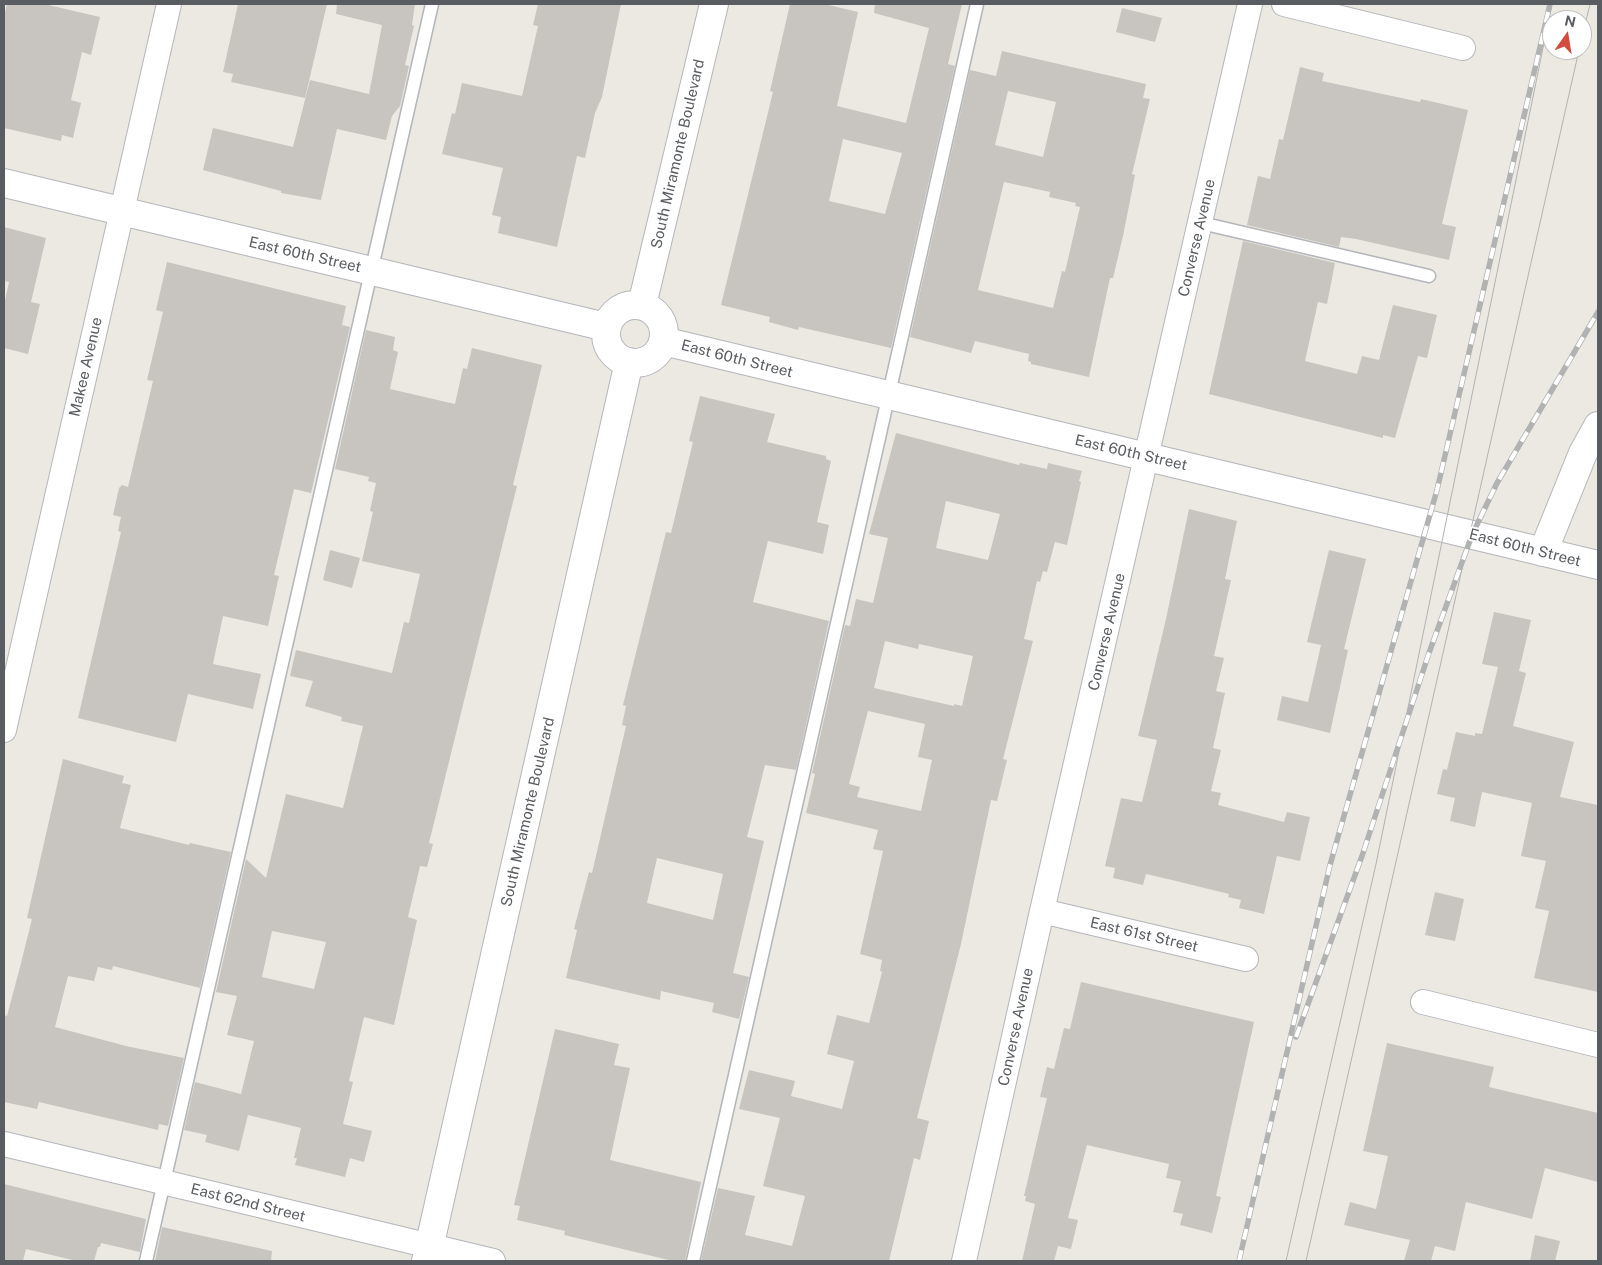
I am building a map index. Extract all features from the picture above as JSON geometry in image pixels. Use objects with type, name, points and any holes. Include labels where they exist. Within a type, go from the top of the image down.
[{"type":"street","name":"Makee Avenue","points":[[4,730],[169,4]]},
{"type":"street","name":"South Miramonte Boulevard","points":[[642,305],[714,4]]},
{"type":"street","name":"Converse Avenue","points":[[964,1261],[1042,911],[1250,4]]},
{"type":"street","points":[[1284,4],[1463,48]]},
{"type":"street","name":"East 60th Street","points":[[4,183],[606,327]]},
{"type":"street","points":[[642,305],[658,315],[665,332],[663,341],[654,356],[638,363],[629,362],[614,353],[608,345],[606,327],[616,312],[624,307],[642,305]]},
{"type":"street","name":"East 60th Street","points":[[663,341],[1598,565]]},
{"type":"street","name":"South Miramonte Boulevard","points":[[428,1254],[629,362]]},
{"type":"street","points":[[1543,552],[1583,453],[1598,426]]},
{"type":"street","name":"East 61st Street","points":[[1042,911],[1246,959]]},
{"type":"street","points":[[1423,1002],[1598,1045]]},
{"type":"street","name":"East 62nd Street","points":[[4,1144],[164,1182],[428,1254],[493,1261]]},
{"type":"lane","points":[[146,1261],[432,4]]},
{"type":"lane","points":[[693,1261],[978,4]]},
{"type":"lane","points":[[1201,223],[1429,276]]},
{"type":"building","points":[[7,4],[44,4],[100,17],[91,55],[82,52],[71,100],[81,103],[73,138],[62,135],[61,141],[4,128],[4,16]]},
{"type":"building","points":[[238,4],[327,4],[305,98],[231,82],[233,74],[223,72]]},
{"type":"building","points":[[337,4],[415,4],[412,25],[414,26],[405,65],[409,66],[400,106],[392,116],[386,140],[337,129],[321,200],[281,193],[281,191],[203,170],[213,128],[293,147],[310,80],[369,94],[382,25],[336,14]]},
{"type":"building","points":[[538,4],[621,4],[602,97],[595,113],[585,158],[577,156],[557,247],[498,233],[501,217],[492,215],[503,168],[442,154],[452,113],[455,114],[462,83],[522,96],[538,26],[533,25]]},
{"type":"building","points":[[790,4],[824,4],[858,12],[837,106],[906,123],[929,28],[874,13],[875,4],[962,4],[948,64],[955,66],[891,348],[799,327],[798,330],[769,322],[770,317],[721,305],[773,92],[770,91]],"holes":[[[843,139],[902,153],[885,214],[829,201]]]},
{"type":"building","points":[[1122,8],[1162,18],[1155,42],[1116,32]]},
{"type":"building","points":[[1002,51],[1146,84],[1143,98],[1150,99],[1132,174],[1135,175],[1123,236],[1113,278],[1110,278],[1089,377],[1031,364],[1028,361],[1029,354],[975,341],[971,353],[910,337],[970,70],[996,76]],"holes":[[[1008,91],[1056,102],[1043,157],[995,145]],[[1004,182],[1050,192],[1049,197],[1076,203],[1075,206],[1080,207],[1065,272],[1062,271],[1053,308],[978,290]]]},
{"type":"building","points":[[1300,67],[1324,73],[1322,81],[1420,102],[1421,99],[1468,110],[1442,224],[1456,227],[1449,260],[1341,237],[1339,247],[1247,225],[1258,176],[1270,179],[1279,139],[1283,140]]},
{"type":"building","points":[[4,227],[46,238],[31,302],[40,304],[28,354],[4,348],[4,305],[9,282],[4,281]]},
{"type":"building","points":[[1243,241],[1335,263],[1327,304],[1318,302],[1305,361],[1357,374],[1362,356],[1379,360],[1393,305],[1437,315],[1427,358],[1418,356],[1395,438],[1383,435],[1383,438],[1209,394]]},
{"type":"building","points":[[167,262],[346,306],[342,325],[350,327],[311,493],[294,489],[274,575],[279,576],[268,626],[223,616],[213,664],[261,674],[253,709],[188,694],[176,742],[78,718],[121,532],[118,531],[121,517],[113,515],[119,488],[122,485],[128,487],[153,381],[147,380],[163,312],[156,310]]},
{"type":"building","points":[[366,330],[395,337],[393,350],[398,352],[390,389],[455,404],[463,368],[467,369],[472,348],[542,365],[513,485],[517,486],[429,843],[433,844],[427,867],[420,866],[408,917],[417,920],[394,1025],[364,1017],[349,1081],[353,1082],[343,1124],[372,1131],[364,1162],[350,1158],[345,1177],[295,1165],[297,1158],[294,1158],[301,1128],[248,1115],[239,1151],[205,1142],[207,1135],[184,1130],[195,1082],[241,1094],[254,1041],[227,1035],[237,996],[216,992],[246,859],[266,878],[286,794],[343,808],[363,726],[341,721],[342,717],[305,706],[313,681],[290,676],[296,650],[392,673],[404,622],[409,623],[420,574],[362,561],[373,512],[370,511],[376,483],[368,481],[369,477],[335,469]],"holes":[[[272,931],[326,942],[314,989],[262,977]]]},
{"type":"building","points":[[700,396],[775,414],[767,442],[826,456],[826,459],[831,461],[817,522],[829,525],[823,554],[768,541],[753,602],[829,621],[796,770],[765,765],[747,837],[764,841],[733,973],[749,977],[739,1019],[712,1012],[714,1003],[661,991],[660,1000],[566,978],[577,930],[574,929],[589,872],[592,873],[626,726],[622,725],[626,706],[623,705],[666,532],[671,533],[693,442],[689,441]],"holes":[[[657,858],[723,874],[713,920],[647,903]]]},
{"type":"building","points":[[896,433],[1019,465],[1020,463],[1047,469],[1048,463],[1082,471],[1067,545],[1055,542],[1047,572],[1043,571],[1040,582],[1037,581],[1024,639],[1033,641],[1003,759],[1007,760],[997,801],[991,800],[961,944],[917,1118],[929,1121],[920,1160],[914,1158],[889,1261],[701,1261],[718,1188],[755,1196],[745,1235],[792,1246],[805,1196],[763,1186],[780,1118],[739,1109],[749,1070],[795,1081],[791,1096],[842,1109],[854,1061],[827,1054],[837,1015],[869,1023],[882,972],[880,971],[882,960],[860,954],[883,851],[873,849],[878,830],[806,813],[815,774],[812,773],[845,625],[850,626],[856,599],[873,603],[888,538],[869,534]],"holes":[[[946,501],[1000,514],[988,560],[936,548]],[[885,641],[918,649],[919,644],[973,656],[962,706],[954,704],[954,706],[874,688]],[[868,711],[925,724],[918,757],[932,760],[921,811],[857,797],[860,787],[849,784]]]},
{"type":"building","points":[[1189,509],[1237,521],[1225,579],[1231,580],[1214,656],[1224,658],[1216,691],[1225,693],[1213,748],[1221,750],[1211,791],[1221,793],[1218,805],[1284,822],[1287,812],[1310,817],[1300,861],[1277,856],[1264,914],[1239,908],[1241,900],[1228,897],[1229,894],[1172,880],[1146,874],[1143,885],[1113,878],[1115,868],[1105,866],[1121,798],[1142,802],[1157,740],[1138,736],[1166,619]]},
{"type":"building","points":[[330,550],[360,558],[352,588],[323,580]]},
{"type":"building","points":[[1329,550],[1366,559],[1344,649],[1348,650],[1330,733],[1277,720],[1282,696],[1308,702],[1321,645],[1307,642]]},
{"type":"building","points":[[1494,612],[1531,620],[1519,671],[1526,673],[1513,726],[1574,742],[1560,797],[1598,805],[1598,992],[1534,978],[1549,911],[1535,908],[1546,861],[1521,856],[1532,803],[1482,792],[1475,827],[1450,821],[1455,798],[1437,794],[1443,769],[1447,770],[1456,732],[1475,736],[1475,733],[1482,734],[1498,667],[1482,664]]},
{"type":"building","points":[[63,759],[124,776],[122,783],[131,785],[120,828],[189,845],[190,843],[231,852],[200,988],[113,966],[112,970],[98,967],[94,981],[68,976],[55,1027],[126,1046],[184,1058],[168,1126],[159,1124],[158,1130],[39,1102],[37,1109],[4,1102],[4,1015],[7,1016],[32,919],[27,918]]},
{"type":"building","points":[[1435,892],[1464,899],[1455,941],[1425,935]]},
{"type":"building","points":[[1081,982],[1254,1022],[1216,1196],[1221,1197],[1212,1233],[1180,1225],[1183,1214],[1173,1212],[1181,1181],[1166,1178],[1169,1164],[1087,1145],[1068,1218],[1078,1220],[1071,1249],[1058,1246],[1054,1261],[1022,1261],[1035,1204],[1025,1201],[1026,1196],[1024,1196],[1047,1098],[1040,1097],[1047,1067],[1054,1069],[1064,1028],[1070,1029]]},
{"type":"building","points":[[555,1029],[619,1044],[614,1065],[630,1068],[610,1160],[701,1182],[685,1261],[673,1261],[564,1235],[565,1231],[517,1220],[520,1206],[514,1205]]},
{"type":"building","points":[[1387,1043],[1494,1067],[1489,1087],[1598,1113],[1598,1182],[1545,1168],[1532,1219],[1466,1202],[1455,1251],[1435,1246],[1431,1261],[1404,1261],[1410,1240],[1344,1225],[1350,1202],[1376,1209],[1388,1156],[1363,1151]]},
{"type":"building","points":[[4,1184],[146,1219],[140,1252],[101,1243],[94,1261],[77,1261],[26,1249],[23,1261],[4,1261]]},
{"type":"building","points":[[162,1227],[272,1251],[271,1261],[155,1261]]},
{"type":"building","points":[[1535,1235],[1560,1241],[1555,1261],[1530,1261]]},
{"type":"tram line","points":[[1286,1261],[1376,864],[1552,4]]},
{"type":"tram line","points":[[1589,10],[1590,4]]},
{"type":"tram line","points":[[1306,1261],[1577,60]]},
{"type":"railway","points":[[1239,1261],[1330,865],[1437,490],[1550,4]]},
{"type":"railway","points":[[1296,1037],[1362,856],[1429,653],[1472,535],[1497,483],[1598,312]]}]
